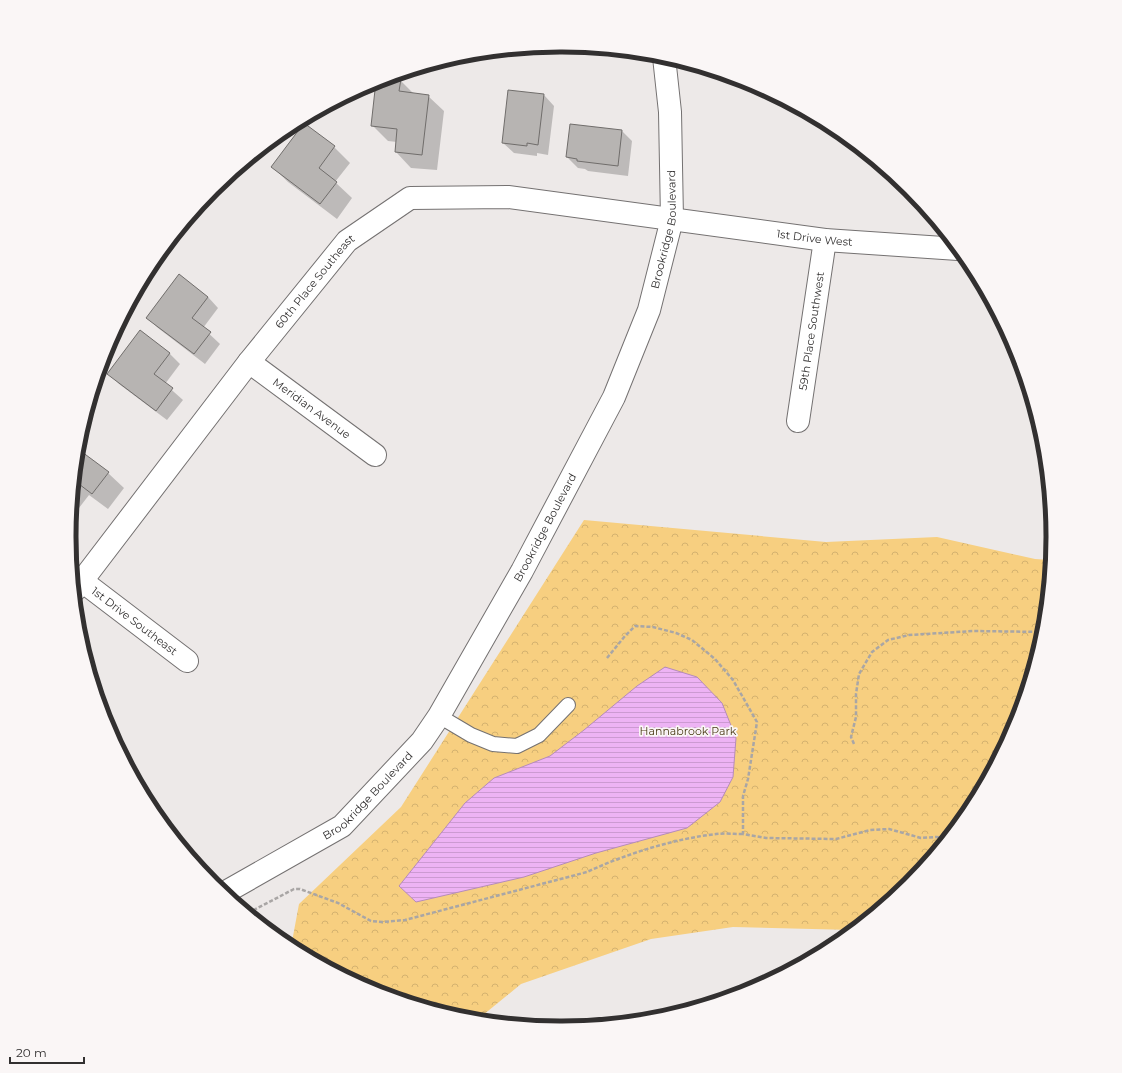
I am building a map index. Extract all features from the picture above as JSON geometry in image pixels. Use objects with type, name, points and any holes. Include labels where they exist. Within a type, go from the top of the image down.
[{"type":"street","name":"Brookridge Boulevard","points":[[230,890],[342,826],[422,741],[439,716],[522,571],[614,397],[649,310],[672,219],[670,112],[665,63]]},
{"type":"street","name":"60th Place Southeast","points":[[80,584],[248,362],[347,241],[410,198],[508,198],[672,219]]},
{"type":"street","name":"1st Drive West","points":[[672,219],[825,240],[950,248]]},
{"type":"street","name":"59th Place Southwest","points":[[798,421],[825,240]]},
{"type":"street","name":"Meridian Avenue","points":[[248,362],[375,455]]},
{"type":"street","name":"1st Drive Southeast","points":[[80,587],[187,661]]},
{"type":"lane","points":[[439,716],[471,735],[493,744],[517,746],[538,736],[568,705]]},
{"type":"path","points":[[607,658],[635,626],[653,627],[676,633],[692,640],[715,659],[733,680],[757,722],[748,779],[743,796],[743,834]]},
{"type":"path","points":[[854,744],[851,737],[856,717],[856,694],[859,674],[872,652],[888,640],[909,635],[973,631],[1036,632]]},
{"type":"path","points":[[253,910],[294,889],[300,889],[338,903],[371,921],[382,922],[405,920],[587,872],[608,862],[652,848],[687,839],[717,834],[743,834],[766,838],[836,839],[870,830],[889,829],[921,838],[940,837]]},
{"type":"green space","name":"Hannabrook Park","points":[[584,520],[826,542],[937,537],[1035,559],[1045,560],[1041,600],[1029,662],[1009,722],[981,779],[964,806],[945,831],[904,879],[880,901],[843,930],[733,927],[651,939],[521,984],[483,1015],[436,1004],[405,995],[347,971],[292,939],[299,904],[401,807]]},
{"type":"shaded area","points":[[665,667],[697,677],[722,703],[736,738],[733,777],[720,802],[687,828],[596,853],[524,877],[416,902],[399,886],[465,803],[494,778],[550,756],[637,686]]},
{"type":"building","points":[[401,80],[399,91],[429,95],[422,155],[395,152],[397,129],[371,126],[375,89]]},
{"type":"building","points":[[508,90],[544,94],[538,145],[527,143],[527,146],[502,143]]},
{"type":"building","points":[[570,124],[622,130],[618,166],[577,161],[577,159],[566,157]]},
{"type":"building","points":[[307,125],[335,146],[319,168],[337,182],[320,204],[271,167],[299,130]]},
{"type":"building","points":[[179,274],[208,297],[192,318],[211,332],[194,354],[146,318]]},
{"type":"building","points":[[140,330],[170,353],[154,374],[173,388],[156,411],[107,374]]},
{"type":"building","points":[[84,454],[109,472],[92,494],[80,485]]}]
